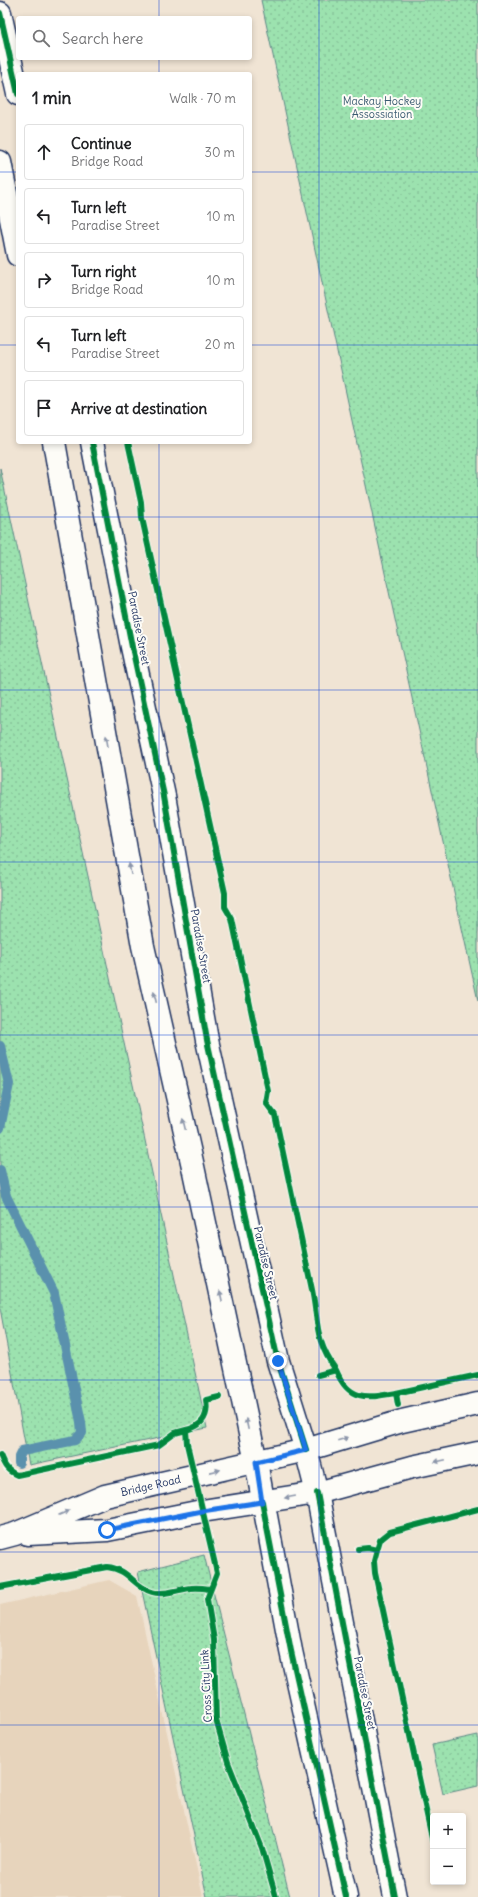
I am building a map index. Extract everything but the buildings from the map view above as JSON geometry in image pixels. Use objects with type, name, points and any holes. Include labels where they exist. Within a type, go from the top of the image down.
[{"type":"street","points":[[0,13],[16,85]]},
{"type":"street","points":[[0,162],[16,245]]},
{"type":"street","points":[[54,444],[144,946],[194,1169],[256,1462],[262,1502],[291,1651],[346,1897]]},
{"type":"street","name":"Paradise Street","points":[[92,444],[132,647],[164,796],[208,1048],[278,1361],[306,1450],[317,1493],[395,1897]]},
{"type":"street","name":"Bridge Road","points":[[7,1536],[105,1496],[306,1450],[402,1421],[478,1404]]},
{"type":"street","name":"Bridge Road","points":[[7,1536],[107,1530],[202,1511],[317,1493],[412,1467],[478,1453]]},
{"type":"shaded area","points":[[109,1580],[137,1596],[203,1897],[0,1897],[0,1605]]},
{"type":"green space","name":"Mackay Hockey Assossiation","points":[[261,0],[478,0],[478,1001],[449,869]]},
{"type":"green space","points":[[0,468],[207,1428],[29,1465],[0,1308]]},
{"type":"green space","points":[[204,1555],[290,1897],[207,1897],[138,1572]]},
{"type":"green space","points":[[478,1735],[478,1786],[443,1794],[432,1745]]},
{"type":"waterway","points":[[0,1046],[9,1084],[0,1128]]},
{"type":"waterway","points":[[0,1170],[6,1196],[54,1293],[82,1433],[75,1440],[22,1451],[19,1457],[19,1463]]},
{"type":"cycle path","points":[[0,13],[16,85]]},
{"type":"cycle path","points":[[92,444],[132,647],[164,796],[207,1040],[278,1361],[306,1450]]},
{"type":"cycle path","points":[[128,444],[141,502],[142,518],[225,893],[225,907],[232,919],[268,1091],[266,1103],[275,1115],[311,1285],[320,1338],[329,1359],[336,1370]]},
{"type":"cycle path","points":[[318,1375],[336,1370],[341,1380],[353,1393],[368,1396],[396,1393],[398,1405]]},
{"type":"cycle path","points":[[396,1393],[478,1375]]},
{"type":"cycle path","points":[[186,1430],[196,1426],[203,1420],[207,1406],[206,1400],[219,1397]]},
{"type":"cycle path","name":"Cross City Link","points":[[0,1455],[6,1467],[17,1475],[159,1445],[175,1433],[186,1430],[187,1444],[217,1573],[207,1599],[214,1640],[216,1720],[228,1762],[262,1848],[276,1897]]},
{"type":"cycle path","points":[[317,1493],[395,1897]]},
{"type":"cycle path","points":[[262,1502],[291,1651],[346,1897]]},
{"type":"cycle path","points":[[358,1549],[368,1548],[377,1550],[380,1540],[390,1532],[478,1509]]},
{"type":"cycle path","points":[[377,1550],[374,1561],[375,1573],[430,1829]]},
{"type":"cycle path","points":[[0,1587],[107,1567],[121,1571],[140,1586],[152,1592],[166,1593],[193,1588],[210,1589]]},
{"type":"route","points":[[107,1530],[202,1511],[262,1502],[256,1462],[306,1450],[278,1361]]}]
